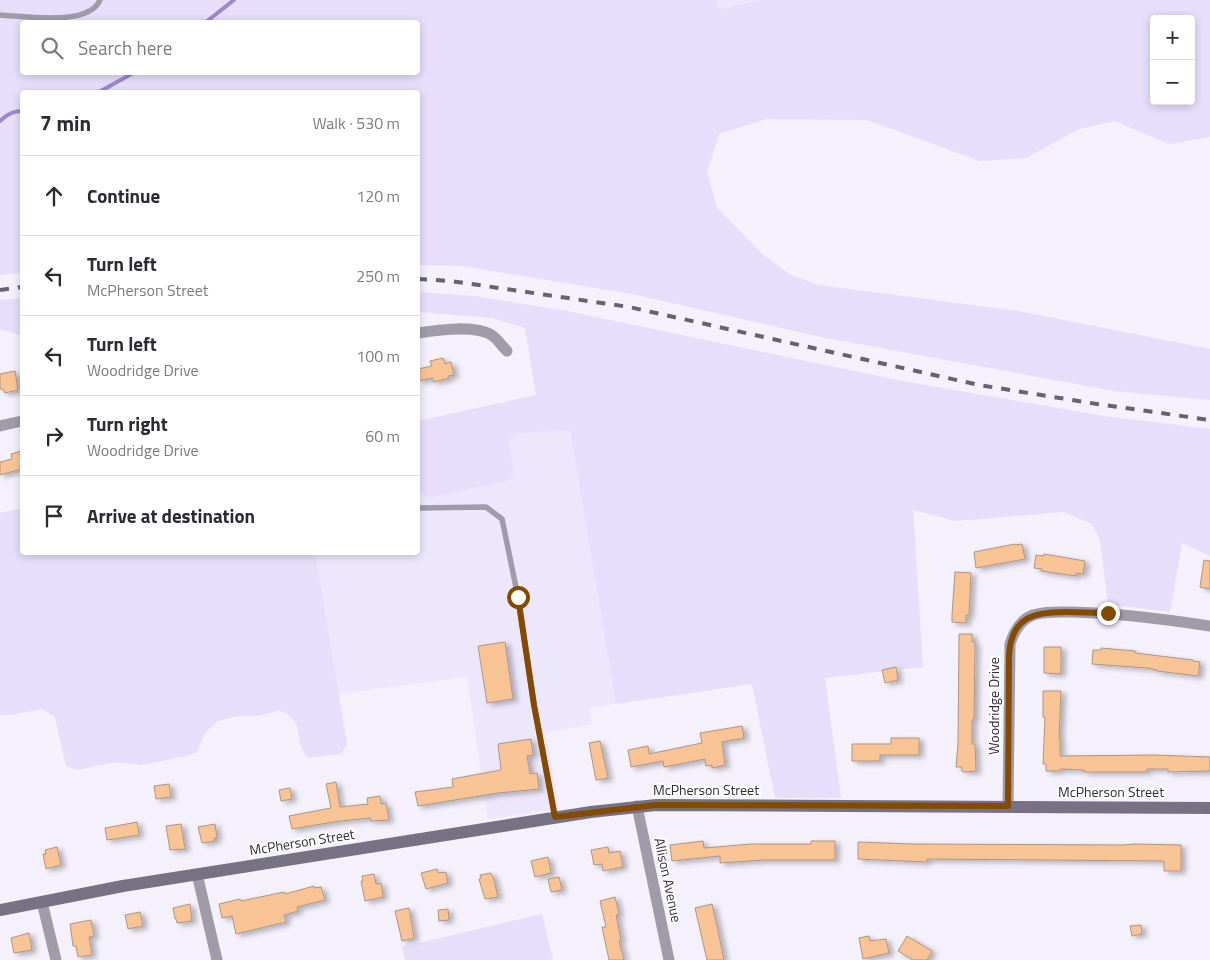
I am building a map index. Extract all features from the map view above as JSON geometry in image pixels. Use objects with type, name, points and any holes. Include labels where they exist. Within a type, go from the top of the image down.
[{"type":"street","points":[[420,333],[463,328],[485,332],[492,336],[507,351]]},
{"type":"street","points":[[0,426],[20,421]]},
{"type":"street","name":"Woodridge Drive","points":[[1008,806],[1010,644],[1013,633],[1020,623],[1032,616],[1045,612],[1136,616],[1210,626]]},
{"type":"street","name":"McPherson Street","points":[[0,910],[197,874],[555,817],[637,806],[676,804],[1210,808]]},
{"type":"street","name":"Allison Avenue","points":[[637,806],[669,960]]},
{"type":"street","points":[[197,874],[217,960]]},
{"type":"street","points":[[42,902],[56,960]]},
{"type":"lane","points":[[0,15],[44,18],[77,16],[89,12],[98,6],[100,0]]},
{"type":"lane","points":[[420,508],[486,507],[502,518],[517,589],[534,705],[555,817]]},
{"type":"shaded area","points":[[0,0],[717,0],[719,9],[762,0],[1210,0],[1210,137],[1169,144],[1115,121],[1079,129],[1026,158],[980,161],[867,120],[766,119],[719,134],[707,172],[717,208],[762,254],[791,275],[818,285],[1018,311],[1210,349],[1210,400],[1114,391],[821,337],[632,294],[462,266],[420,265],[420,90],[20,90],[20,273],[0,275]]},
{"type":"shaded area","points":[[717,0],[762,0],[719,9]]},
{"type":"shaded area","points":[[420,292],[474,296],[567,311],[902,381],[1104,416],[1210,429],[1210,556],[1182,543],[1170,612],[1108,604],[1100,540],[1092,524],[1064,512],[956,521],[913,510],[923,667],[825,678],[841,798],[775,798],[752,684],[616,704],[570,430],[517,433],[509,441],[514,473],[510,480],[430,498],[420,493],[420,421],[536,395],[525,328],[492,318],[420,312]]},
{"type":"shaded area","points":[[20,298],[20,335],[0,329],[0,300]]},
{"type":"shaded area","points":[[570,430],[616,704],[589,708],[592,724],[546,733],[559,809],[488,819],[467,677],[338,694],[315,555],[420,555],[420,493],[514,472],[509,441],[517,433]]},
{"type":"shaded area","points":[[20,508],[20,555],[315,555],[347,744],[341,754],[308,758],[303,751],[294,720],[279,710],[260,716],[238,716],[218,721],[205,733],[197,752],[186,756],[141,765],[115,762],[77,770],[66,766],[55,717],[42,709],[0,715],[0,513]]},
{"type":"shaded area","points":[[542,914],[553,960],[405,960],[402,947]]},
{"type":"building","points":[[443,358],[445,364],[451,362],[454,375],[434,382],[433,378],[420,381],[420,369],[432,366],[430,361]]},
{"type":"building","points":[[15,371],[18,390],[5,393],[3,389],[0,389],[0,374]]},
{"type":"building","points":[[20,452],[20,470],[0,475],[0,462],[12,459],[11,454]]},
{"type":"building","points":[[1022,544],[1025,559],[976,568],[974,552]]},
{"type":"building","points":[[1044,554],[1085,561],[1083,574],[1076,573],[1076,576],[1041,571],[1042,569],[1034,568],[1036,555],[1044,556]]},
{"type":"building","points":[[1204,560],[1210,561],[1210,589],[1200,587]]},
{"type":"building","points":[[955,572],[971,573],[969,615],[966,615],[966,623],[952,622]]},
{"type":"building","points":[[959,634],[972,634],[972,642],[975,642],[972,744],[975,744],[976,771],[964,772],[962,767],[956,767]]},
{"type":"building","points":[[505,642],[513,699],[487,703],[478,646]]},
{"type":"building","points":[[1044,647],[1061,647],[1061,674],[1044,673]]},
{"type":"building","points":[[1101,648],[1135,651],[1135,653],[1200,662],[1198,676],[1147,668],[1092,664],[1093,650],[1101,650]]},
{"type":"building","points":[[896,667],[898,680],[885,683],[882,670]]},
{"type":"building","points":[[1043,691],[1061,691],[1060,756],[1154,755],[1210,757],[1210,771],[1168,772],[1168,769],[1147,769],[1146,772],[1084,772],[1084,770],[1060,769],[1060,771],[1046,771],[1046,764],[1043,764],[1045,717],[1043,717]]},
{"type":"building","points":[[742,726],[744,738],[722,742],[725,765],[712,768],[712,765],[706,766],[705,759],[664,767],[663,761],[631,767],[628,750],[648,746],[649,754],[702,743],[700,733]]},
{"type":"building","points":[[891,738],[919,738],[919,755],[880,755],[880,761],[852,761],[852,744],[891,744]]},
{"type":"building","points":[[531,739],[533,755],[527,756],[530,774],[537,773],[539,789],[498,793],[418,806],[415,792],[453,787],[452,779],[501,770],[498,744]]},
{"type":"building","points":[[600,741],[608,778],[596,780],[589,743]]},
{"type":"building","points":[[336,782],[340,807],[368,804],[367,798],[380,796],[381,804],[386,803],[389,820],[371,821],[370,818],[292,829],[289,816],[331,808],[326,784]]},
{"type":"building","points":[[169,784],[171,797],[156,799],[154,786]]},
{"type":"building","points":[[290,788],[292,799],[281,801],[279,790]]},
{"type":"building","points":[[137,822],[139,835],[107,840],[105,828]]},
{"type":"building","points":[[181,824],[185,849],[170,850],[166,826]]},
{"type":"building","points":[[215,824],[217,838],[214,838],[215,841],[202,843],[198,827]]},
{"type":"building","points":[[703,841],[704,848],[751,844],[811,844],[811,841],[835,841],[835,860],[763,860],[720,863],[720,856],[672,861],[670,845]]},
{"type":"building","points":[[858,842],[1181,845],[1181,871],[1164,871],[1164,861],[927,859],[927,862],[858,859]]},
{"type":"building","points":[[57,847],[61,865],[46,869],[43,854],[46,854],[45,850]]},
{"type":"building","points":[[608,847],[609,853],[620,851],[623,867],[603,871],[602,864],[594,865],[591,850]]},
{"type":"building","points":[[548,857],[551,873],[535,877],[531,861]]},
{"type":"building","points":[[437,869],[438,873],[446,872],[448,883],[426,889],[421,873]]},
{"type":"building","points":[[491,873],[498,897],[485,899],[479,879],[481,878],[480,875]]},
{"type":"building","points":[[374,874],[376,884],[381,883],[383,897],[365,901],[361,881],[363,881],[362,876]]},
{"type":"building","points":[[559,877],[562,890],[551,892],[548,879]]},
{"type":"building","points":[[314,886],[314,888],[321,887],[325,900],[297,907],[298,911],[284,915],[286,922],[236,934],[232,916],[222,918],[219,904],[284,892],[285,894]]},
{"type":"building","points":[[615,897],[619,914],[616,915],[621,940],[619,941],[624,960],[609,960],[602,927],[606,927],[600,901]]},
{"type":"building","points":[[190,904],[192,921],[177,923],[173,908]]},
{"type":"building","points":[[712,904],[724,960],[707,960],[695,908]]},
{"type":"building","points":[[409,908],[414,938],[402,941],[395,911]]},
{"type":"building","points":[[448,909],[449,920],[439,921],[438,910]]},
{"type":"building","points":[[140,912],[143,926],[128,929],[125,915]]},
{"type":"building","points":[[91,920],[94,936],[89,937],[92,955],[78,957],[76,946],[73,946],[70,924]]},
{"type":"building","points":[[1141,925],[1142,934],[1132,936],[1130,926]]},
{"type":"building","points":[[29,933],[32,950],[14,953],[11,938]]},
{"type":"building","points":[[869,936],[870,941],[886,939],[889,953],[863,959],[859,938]]},
{"type":"building","points":[[907,936],[932,951],[927,960],[913,960],[898,951]]},
{"type":"waterway","points":[[209,20],[234,0]]},
{"type":"waterway","points":[[103,90],[130,75]]},
{"type":"waterway","points":[[0,121],[10,114],[20,111]]},
{"type":"railway","points":[[420,279],[451,281],[629,307],[979,385],[1210,420]]},
{"type":"railway","points":[[0,290],[20,287]]},
{"type":"route","points":[[518,597],[534,705],[555,817],[656,805],[1008,806],[1009,656],[1013,633],[1020,623],[1032,616],[1045,612],[1108,613]]}]
